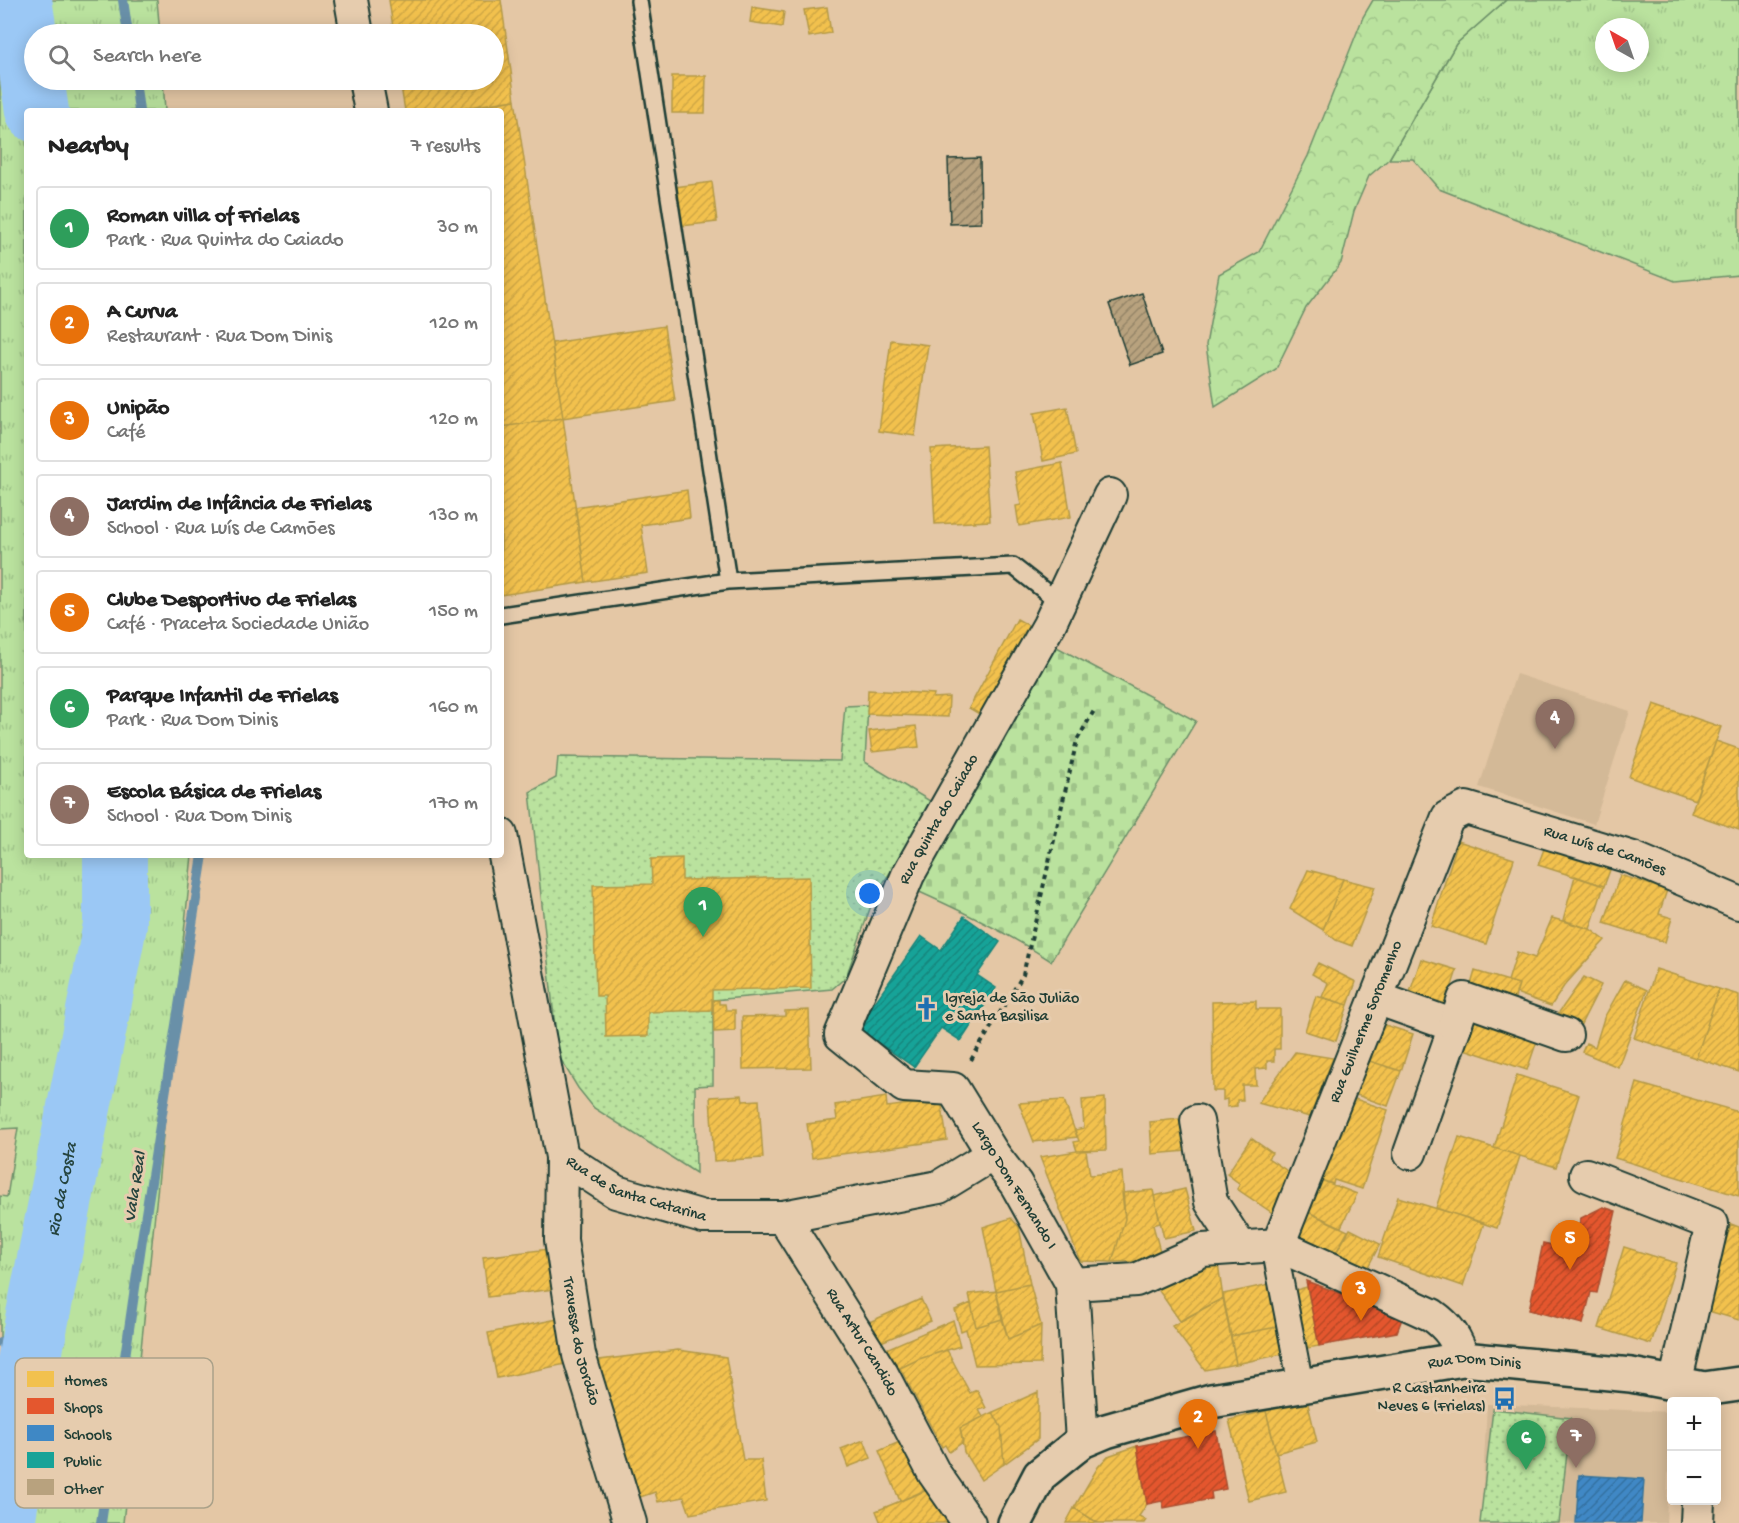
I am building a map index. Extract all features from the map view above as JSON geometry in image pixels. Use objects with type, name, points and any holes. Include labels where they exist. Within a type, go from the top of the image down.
[{"type":"main road","name":"Rua Dom Dinis","points":[[1015,1523],[1040,1475],[1082,1441],[1106,1431],[1211,1401],[1463,1359],[1631,1375],[1694,1391],[1739,1384]]},
{"type":"street","points":[[351,0],[355,24]]},
{"type":"street","points":[[367,90],[370,108]]},
{"type":"street","name":"Rua Quinta do Caiado","points":[[953,1089],[904,1086],[841,1035],[908,874],[1060,603],[1110,495]]},
{"type":"street","name":"Rua Luís de Camões","points":[[1466,808],[1633,858],[1739,903]]},
{"type":"street","name":"Rua Guilherme Soromenho","points":[[1276,1245],[1448,817],[1466,808]]},
{"type":"street","name":"Rua de Santa Catarina","points":[[504,851],[562,1157],[616,1192],[704,1217],[783,1217],[939,1188],[993,1154]]},
{"type":"street","points":[[1376,999],[1455,1026]]},
{"type":"street","points":[[1410,1153],[1464,999],[1566,1035]]},
{"type":"street","name":"Largo Dom Fernando I","points":[[953,1089],[993,1154],[1016,1184],[1072,1284]]},
{"type":"street","points":[[1197,1121],[1211,1202],[1241,1248]]},
{"type":"street","name":"Travessa do Jordão","points":[[562,1157],[561,1240],[579,1355],[630,1523]]},
{"type":"street","points":[[1586,1175],[1712,1224],[1694,1391]]},
{"type":"street","name":"Rua Artur Candido","points":[[783,1217],[882,1374],[934,1473],[969,1523]]},
{"type":"street","points":[[1276,1245],[1301,1386]]},
{"type":"street","points":[[1082,1441],[1072,1284],[1136,1280],[1203,1250],[1276,1245],[1432,1315],[1452,1333],[1463,1359]]},
{"type":"street","points":[[1697,1523],[1698,1505]]},
{"type":"lane","points":[[639,1],[728,581]]},
{"type":"lane","points":[[504,615],[728,581],[1013,566],[1060,603]]},
{"type":"path","points":[[953,1089],[1023,975],[1077,740],[1095,709]]},
{"type":"shaded area","points":[[1516,674],[1630,711],[1594,824],[1479,787]]},
{"type":"shaded area","points":[[1487,1404],[1667,1412],[1666,1523],[1481,1523]]},
{"type":"green space","points":[[0,0],[157,0],[159,24],[24,24],[24,90],[164,90],[165,108],[24,108],[24,858],[192,858],[140,1358],[15,1358],[15,1508],[125,1508],[123,1523],[0,1523],[0,1196],[7,1197],[18,1128],[0,1129]]},
{"type":"green space","points":[[1373,0],[1506,0],[1456,44],[1389,159],[1369,176],[1354,211],[1341,263],[1306,308],[1276,369],[1215,407],[1206,345],[1219,274],[1259,252],[1308,156],[1363,17]]},
{"type":"green space","points":[[1506,0],[1739,0],[1739,275],[1675,281],[1439,189],[1413,159],[1389,159],[1456,44]]},
{"type":"green space","points":[[1053,645],[1196,721],[1051,961],[984,923],[915,890]]},
{"type":"green space","points":[[868,705],[865,762],[935,804],[874,897],[846,977],[832,989],[713,1000],[713,1085],[695,1086],[696,1173],[594,1108],[578,1088],[558,1055],[530,792],[556,778],[558,757],[840,761],[845,706]]},
{"type":"green space","points":[[1493,1409],[1571,1418],[1559,1523],[1480,1523]]},
{"type":"building: Homes","points":[[389,0],[501,0],[515,100],[463,108],[405,108],[402,90],[504,90],[504,24],[393,24]]},
{"type":"building: Homes","points":[[752,7],[784,12],[782,27],[750,22]]},
{"type":"building: Homes","points":[[827,7],[831,33],[809,37],[804,10]]},
{"type":"building: Homes","points":[[672,76],[706,76],[705,113],[672,113]]},
{"type":"building: Homes","points":[[515,100],[563,418],[504,427],[504,108],[463,108]]},
{"type":"building: Homes","points":[[712,182],[717,222],[681,226],[675,187]]},
{"type":"building: Homes","points":[[664,326],[675,401],[563,418],[552,343]]},
{"type":"building: Homes","points":[[891,340],[928,345],[915,436],[879,431]]},
{"type":"building: Homes","points":[[1067,407],[1076,454],[1043,461],[1034,413]]},
{"type":"building: Homes","points":[[563,418],[586,582],[504,595],[504,427]]},
{"type":"building: Homes","points":[[985,446],[990,521],[935,524],[931,449]]},
{"type":"building: Homes","points":[[1062,463],[1071,517],[1019,526],[1016,506],[1021,505],[1015,472]]},
{"type":"building: Homes","points":[[687,490],[690,518],[641,525],[648,573],[586,582],[575,507]]},
{"type":"building: Homes","points":[[1017,619],[1035,629],[986,718],[969,708]]},
{"type":"building: Homes","points":[[868,690],[934,694],[933,698],[949,697],[948,717],[867,714]]},
{"type":"building: Homes","points":[[1654,704],[1721,727],[1695,800],[1629,777]]},
{"type":"building: Homes","points":[[916,726],[919,747],[872,752],[869,731]]},
{"type":"building: Homes","points":[[1716,741],[1739,749],[1739,830],[1691,813]]},
{"type":"building: Homes","points":[[1458,841],[1514,859],[1486,944],[1431,926]]},
{"type":"building: Homes","points":[[1544,849],[1610,870],[1604,886],[1538,865]]},
{"type":"building: Homes","points":[[682,858],[682,880],[809,877],[811,988],[712,990],[712,1010],[648,1012],[648,1036],[606,1037],[605,996],[596,996],[593,885],[652,884],[651,859]]},
{"type":"building: Homes","points":[[1308,870],[1343,879],[1323,930],[1290,909]]},
{"type":"building: Homes","points":[[1620,875],[1667,890],[1659,914],[1672,918],[1665,942],[1604,923]]},
{"type":"building: Homes","points":[[1575,876],[1604,886],[1590,929],[1563,920]]},
{"type":"building: Homes","points":[[1343,879],[1375,887],[1352,946],[1336,940],[1323,930]]},
{"type":"building: Homes","points":[[1552,918],[1590,929],[1605,940],[1564,986],[1551,1006],[1516,993],[1519,984],[1508,981],[1517,952],[1535,958]]},
{"type":"building: Homes","points":[[1421,959],[1457,970],[1445,1007],[1409,995]]},
{"type":"building: Homes","points":[[1318,963],[1356,982],[1348,1005],[1322,997],[1328,983],[1312,974]]},
{"type":"building: Homes","points":[[1656,969],[1719,989],[1696,1058],[1634,1038]]},
{"type":"building: Homes","points":[[1475,971],[1519,984],[1512,1008],[1468,995]]},
{"type":"building: Homes","points":[[1584,977],[1601,985],[1579,1028],[1555,1018]]},
{"type":"building: Homes","points":[[1625,980],[1647,990],[1618,1067],[1582,1052],[1586,1043],[1595,1047],[1604,1018]]},
{"type":"building: Homes","points":[[1719,989],[1739,995],[1739,1072],[1696,1058]]},
{"type":"building: Homes","points":[[1316,996],[1348,1005],[1336,1041],[1305,1031]]},
{"type":"building: Homes","points":[[713,1000],[719,1000],[719,1004],[725,1004],[726,1010],[735,1010],[735,1031],[714,1032]]},
{"type":"building: Homes","points":[[1256,1001],[1256,1009],[1280,1009],[1280,1049],[1274,1049],[1274,1061],[1267,1061],[1267,1068],[1255,1069],[1256,1085],[1242,1085],[1243,1100],[1237,1100],[1237,1106],[1227,1107],[1227,1099],[1223,1100],[1223,1091],[1213,1091],[1212,1002]]},
{"type":"building: Homes","points":[[809,1010],[811,1068],[743,1069],[742,1017],[785,1016],[785,1011]]},
{"type":"building: Homes","points":[[1473,1011],[1540,1032],[1527,1070],[1461,1048]]},
{"type":"building: Homes","points":[[1376,1022],[1413,1034],[1401,1071],[1363,1059]]},
{"type":"building: Homes","points":[[1295,1052],[1333,1058],[1310,1117],[1258,1103]]},
{"type":"building: Homes","points":[[1363,1059],[1401,1071],[1388,1106],[1351,1093]]},
{"type":"building: Homes","points":[[1517,1075],[1579,1095],[1556,1167],[1494,1148]]},
{"type":"building: Homes","points":[[1637,1083],[1739,1112],[1739,1196],[1615,1158]]},
{"type":"building: Homes","points":[[742,1095],[743,1101],[759,1100],[763,1158],[714,1161],[710,1097]]},
{"type":"building: Homes","points":[[886,1097],[887,1107],[941,1100],[947,1140],[812,1158],[807,1124],[837,1120],[835,1105]]},
{"type":"building: Homes","points":[[1349,1097],[1388,1110],[1362,1189],[1334,1180],[1333,1184],[1321,1180]]},
{"type":"building: Homes","points":[[1105,1098],[1106,1150],[1077,1151],[1074,1142],[1079,1141],[1075,1130],[1084,1128],[1082,1100]]},
{"type":"building: Homes","points":[[1064,1100],[1077,1137],[1034,1142],[1019,1103]]},
{"type":"building: Homes","points":[[1179,1119],[1187,1151],[1152,1154],[1150,1122]]},
{"type":"building: Homes","points":[[1459,1137],[1520,1156],[1497,1228],[1436,1208]]},
{"type":"building: Homes","points":[[1251,1138],[1272,1153],[1268,1158],[1298,1178],[1274,1214],[1237,1189],[1240,1184],[1227,1174]]},
{"type":"building: Homes","points":[[1086,1151],[1090,1175],[1122,1172],[1125,1219],[1112,1262],[1080,1261],[1040,1157]]},
{"type":"building: Homes","points":[[1321,1180],[1357,1194],[1341,1227],[1306,1211]]},
{"type":"building: Homes","points":[[1185,1189],[1196,1231],[1164,1238],[1154,1196]]},
{"type":"building: Homes","points":[[1153,1190],[1160,1223],[1153,1225],[1160,1251],[1153,1261],[1112,1262],[1125,1219],[1122,1193]]},
{"type":"building: Homes","points":[[1398,1197],[1484,1223],[1463,1286],[1378,1257]]},
{"type":"building: Homes","points":[[1306,1211],[1348,1231],[1330,1263],[1293,1245]]},
{"type":"building: Homes","points":[[1011,1218],[1019,1227],[1030,1284],[996,1291],[983,1227]]},
{"type":"building: Homes","points":[[1731,1224],[1739,1227],[1739,1320],[1705,1310]]},
{"type":"building: Homes","points":[[1350,1229],[1380,1244],[1362,1278],[1330,1263]]},
{"type":"building: Homes","points":[[1624,1247],[1676,1263],[1651,1344],[1599,1328]]},
{"type":"building: Homes","points":[[549,1249],[554,1289],[488,1297],[483,1257]]},
{"type":"building: Homes","points":[[1218,1263],[1223,1298],[1180,1321],[1155,1285],[1159,1280]]},
{"type":"building: Homes","points":[[1279,1282],[1287,1325],[1231,1336],[1223,1294]]},
{"type":"building: Homes","points":[[1030,1284],[1041,1325],[1008,1339],[996,1291]]},
{"type":"building: Homes","points":[[1307,1287],[1319,1346],[1297,1350],[1285,1293]]},
{"type":"building: Homes","points":[[996,1291],[1002,1319],[976,1327],[969,1294]]},
{"type":"building: Homes","points":[[1223,1298],[1236,1364],[1205,1370],[1172,1326]]},
{"type":"building: Homes","points":[[921,1299],[931,1321],[874,1345],[865,1324]]},
{"type":"building: Homes","points":[[971,1303],[976,1327],[1002,1319],[1008,1339],[1041,1325],[1040,1364],[975,1365],[966,1329],[961,1331],[955,1310]]},
{"type":"building: Homes","points":[[558,1319],[566,1364],[497,1378],[488,1333]]},
{"type":"building: Homes","points":[[953,1320],[960,1346],[919,1359],[892,1372],[879,1352]]},
{"type":"building: Homes","points":[[1287,1325],[1292,1352],[1236,1364],[1231,1336]]},
{"type":"building: Homes","points":[[678,1350],[726,1357],[743,1460],[761,1460],[766,1501],[690,1514],[684,1497],[658,1502],[655,1492],[637,1498],[592,1361]]},
{"type":"building: Homes","points":[[947,1350],[970,1393],[977,1390],[986,1408],[979,1410],[983,1417],[960,1428],[963,1442],[949,1452],[945,1445],[942,1447],[900,1368]]},
{"type":"building: Homes","points":[[1038,1392],[1038,1439],[1004,1464],[1001,1427],[993,1412]]},
{"type":"building: Homes","points":[[1307,1400],[1317,1442],[1276,1453],[1266,1411]]},
{"type":"building: Homes","points":[[1266,1411],[1286,1492],[1249,1501],[1229,1420]]},
{"type":"building: Homes","points":[[993,1412],[1001,1427],[1004,1464],[981,1480],[964,1452],[960,1428]]},
{"type":"building: Homes","points":[[864,1440],[871,1458],[848,1467],[841,1449]]},
{"type":"building: Homes","points":[[904,1440],[928,1489],[900,1501],[879,1451]]},
{"type":"building: Homes","points":[[1137,1446],[1147,1504],[1139,1516],[1146,1520],[1144,1523],[1098,1523],[1074,1508],[1098,1467],[1108,1456]]},
{"type":"building: Homes","points":[[932,1488],[947,1523],[881,1523],[876,1511]]},
{"type":"building: Homes","points":[[1074,1508],[1098,1523],[1066,1523]]},
{"type":"building: Shops","points":[[1603,1207],[1616,1211],[1597,1293],[1591,1292],[1583,1324],[1529,1310],[1543,1243],[1571,1249],[1581,1218]]},
{"type":"building: Shops","points":[[1306,1281],[1403,1316],[1397,1332],[1319,1346]]},
{"type":"building: Shops","points":[[1216,1431],[1226,1489],[1211,1492],[1212,1499],[1164,1508],[1162,1501],[1147,1504],[1137,1446]]},
{"type":"building: Schools","points":[[1579,1475],[1644,1479],[1641,1523],[1576,1523]]},
{"type":"building: Public","name":"Igreja de São Julião e Santa Basilisa","points":[[964,916],[1000,942],[977,975],[996,988],[961,1041],[941,1028],[914,1067],[857,1028],[921,936],[941,950]]},
{"type":"building: Other","points":[[980,158],[981,223],[950,224],[948,159]]},
{"type":"building: Other","points":[[1142,293],[1162,354],[1130,365],[1109,304]]},
{"type":"waterway","name":"Rio da Costa","points":[[20,0],[24,26]]},
{"type":"waterway","name":"Vala Real","points":[[123,0],[127,24]]},
{"type":"waterway","name":"Rio da Costa","points":[[34,90],[37,108]]},
{"type":"waterway","name":"Vala Real","points":[[136,90],[139,108]]},
{"type":"waterway","name":"Rio da Costa","points":[[30,1358],[115,925],[115,858]]},
{"type":"waterway","name":"Vala Real","points":[[125,1358],[203,858]]},
{"type":"waterway","points":[[0,1343],[10,1337],[32,1345]]},
{"type":"waterway","name":"Rio da Costa","points":[[3,1523],[15,1449]]},
{"type":"waterway","name":"Vala Real","points":[[101,1523],[103,1508]]},
{"type":"place","name":"Jardim de Infância de Frielas","points":[[1555,749]]},
{"type":"place","name":"Roman villa of Frielas","points":[[703,937]]},
{"type":"place","name":"Igreja de São Julião e Santa Basilisa","points":[[927,1008]]},
{"type":"place","name":"Clube Desportivo de Frielas","points":[[1570,1270]]},
{"type":"place","name":"Unipão","points":[[1361,1321]]},
{"type":"place","name":"R Castanheira Neves 6 (Frielas)","points":[[1504,1398]]},
{"type":"place","name":"A Curva","points":[[1198,1449]]},
{"type":"place","name":"Escola Básica de Frielas","points":[[1576,1468]]},
{"type":"place","name":"Parque Infantil de Frielas","points":[[1526,1470]]}]
